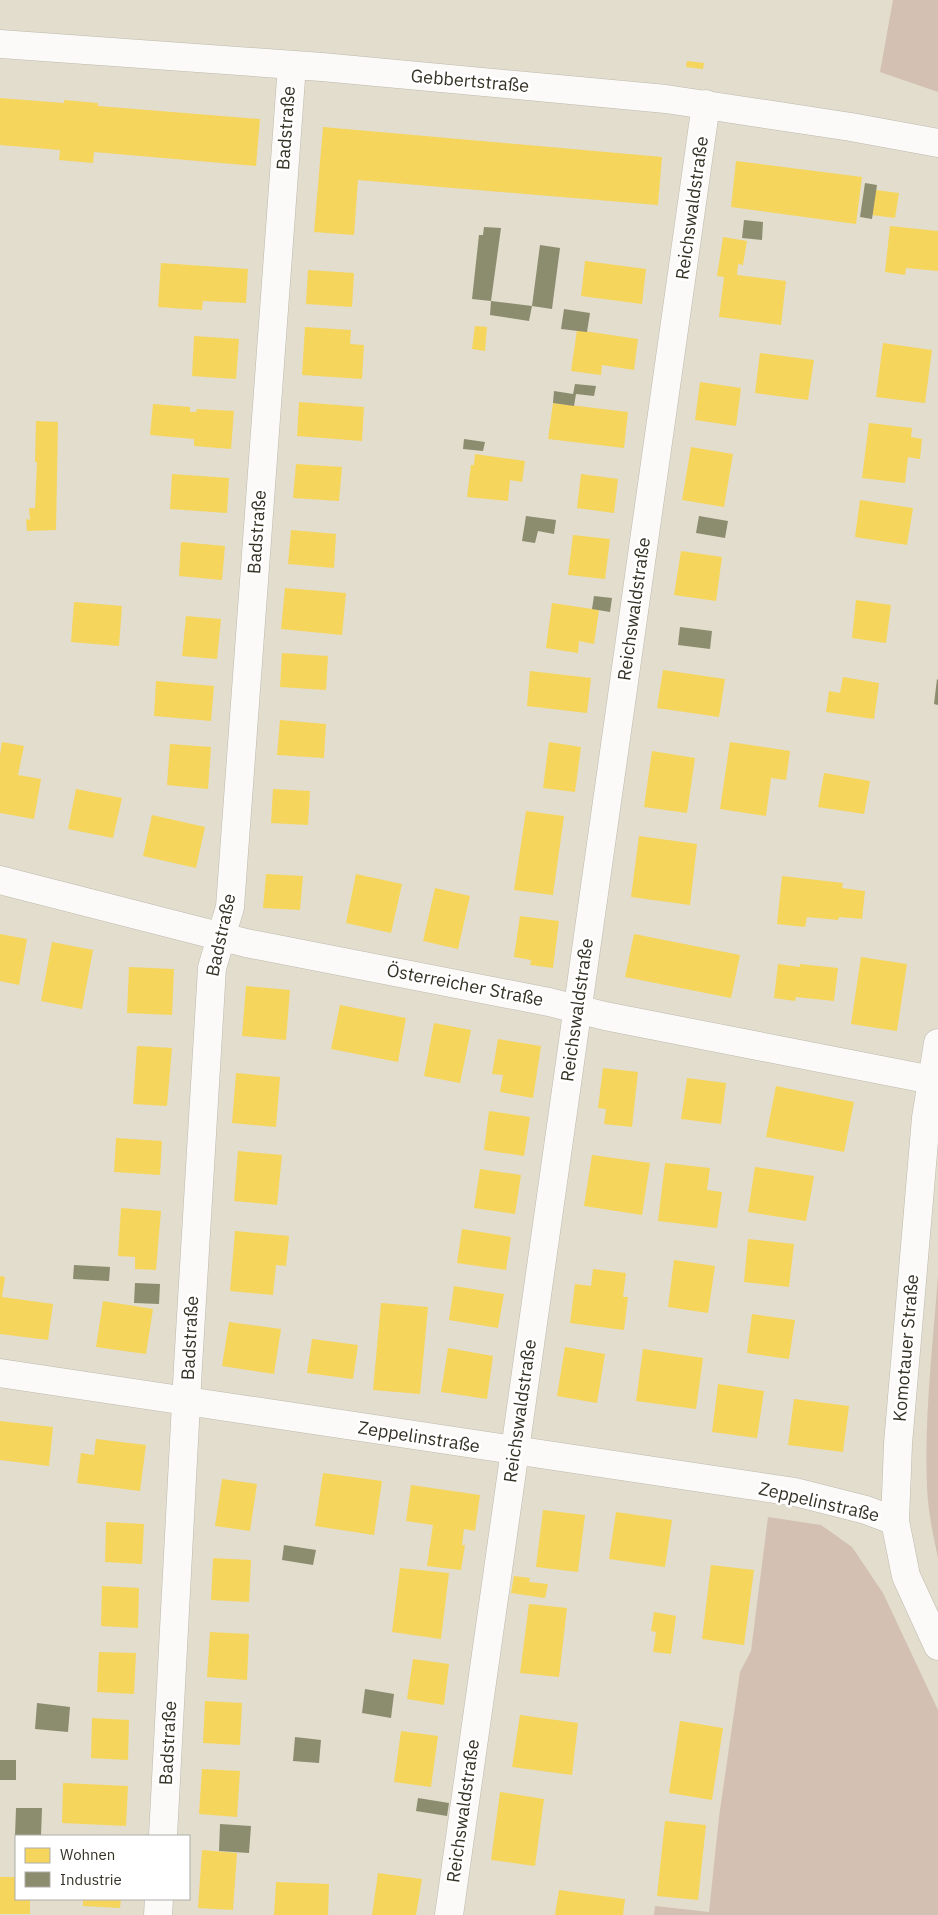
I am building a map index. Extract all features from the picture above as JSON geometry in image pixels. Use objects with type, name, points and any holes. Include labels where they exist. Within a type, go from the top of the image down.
[{"type":"street","name":"Gebbertstraße","points":[[0,44],[292,65],[706,104],[882,132],[938,143]]},
{"type":"street","name":"Badstraße","points":[[163,1835],[212,968],[230,907],[292,65]]},
{"type":"street","name":"Reichswaldstraße","points":[[449,1915],[706,104]]},
{"type":"street","name":"Österreicher Straße","points":[[0,880],[221,937],[549,1002],[605,1016],[932,1080]]},
{"type":"street","name":"Komotauer Straße","points":[[938,1043],[926,1118],[899,1435],[895,1521],[906,1576],[938,1646]]},
{"type":"street","name":"Zeppelinstraße","points":[[0,1374],[78,1384],[186,1402],[795,1492],[866,1510],[895,1521]]},
{"type":"street","points":[[158,1915],[159,1900]]},
{"type":"shaded area","points":[[893,0],[938,0],[938,92],[880,72]]},
{"type":"shaded area","points":[[938,1275],[938,1558],[928,1505],[926,1460],[929,1381]]},
{"type":"shaded area","points":[[768,1517],[821,1525],[852,1547],[883,1593],[938,1710],[938,1915],[654,1915],[655,1906],[709,1912],[719,1817],[740,1672],[751,1651]]},
{"type":"building: Wohnen","points":[[687,61],[704,63],[703,69],[686,67]]},
{"type":"building: Wohnen","points":[[0,98],[64,103],[64,100],[98,103],[98,106],[260,119],[256,166],[94,152],[93,163],[59,160],[60,150],[0,145]]},
{"type":"building: Wohnen","points":[[323,127],[662,157],[658,205],[358,180],[354,235],[314,232]]},
{"type":"building: Wohnen","points":[[736,161],[862,177],[856,224],[731,207]]},
{"type":"building: Wohnen","points":[[876,190],[899,193],[895,218],[872,215]]},
{"type":"building: Wohnen","points":[[890,226],[938,231],[938,271],[906,268],[905,275],[885,272]]},
{"type":"building: Wohnen","points":[[723,237],[747,241],[743,265],[738,264],[737,275],[786,281],[781,325],[719,317],[724,277],[717,276]]},
{"type":"building: Wohnen","points":[[585,261],[646,269],[642,304],[581,296]]},
{"type":"building: Wohnen","points":[[161,263],[248,269],[246,303],[203,301],[202,310],[158,307]]},
{"type":"building: Wohnen","points":[[308,270],[354,273],[352,307],[306,304]]},
{"type":"building: Wohnen","points":[[475,326],[487,327],[485,351],[472,349]]},
{"type":"building: Wohnen","points":[[305,327],[351,330],[350,344],[364,345],[362,379],[302,375]]},
{"type":"building: Wohnen","points":[[577,330],[638,339],[634,370],[602,365],[601,375],[571,371]]},
{"type":"building: Wohnen","points":[[194,336],[239,339],[236,379],[192,376]]},
{"type":"building: Wohnen","points":[[883,343],[932,350],[925,403],[876,397]]},
{"type":"building: Wohnen","points":[[760,353],[814,360],[808,400],[755,393]]},
{"type":"building: Wohnen","points":[[700,382],[741,388],[736,426],[695,420]]},
{"type":"building: Wohnen","points":[[299,402],[364,407],[362,441],[297,436]]},
{"type":"building: Wohnen","points":[[553,403],[628,412],[624,448],[548,439]]},
{"type":"building: Wohnen","points":[[153,404],[190,407],[190,412],[196,412],[197,409],[234,411],[231,449],[194,446],[194,439],[150,435]]},
{"type":"building: Wohnen","points":[[36,421],[58,422],[56,530],[27,531],[26,519],[30,520],[29,508],[35,508]]},
{"type":"building: Wohnen","points":[[869,423],[912,428],[911,437],[922,439],[920,459],[908,457],[905,483],[862,478]]},
{"type":"building: Wohnen","points":[[691,447],[733,454],[724,507],[682,500]]},
{"type":"building: Wohnen","points":[[475,454],[525,461],[522,482],[510,480],[508,501],[467,497],[471,465],[474,465]]},
{"type":"building: Wohnen","points":[[296,464],[342,467],[339,501],[293,498]]},
{"type":"building: Wohnen","points":[[172,474],[229,478],[227,513],[170,509]]},
{"type":"building: Wohnen","points":[[581,474],[618,479],[614,513],[577,508]]},
{"type":"building: Wohnen","points":[[860,500],[913,508],[907,545],[855,537]]},
{"type":"building: Wohnen","points":[[291,530],[336,534],[334,568],[288,564]]},
{"type":"building: Wohnen","points":[[573,535],[610,539],[605,579],[568,575]]},
{"type":"building: Wohnen","points":[[181,542],[225,546],[222,580],[179,576]]},
{"type":"building: Wohnen","points":[[681,551],[722,557],[716,601],[674,595]]},
{"type":"building: Wohnen","points":[[285,588],[346,593],[342,635],[281,629]]},
{"type":"building: Wohnen","points":[[856,600],[891,605],[886,643],[852,638]]},
{"type":"building: Wohnen","points":[[74,602],[122,606],[119,646],[71,642]]},
{"type":"building: Wohnen","points":[[552,603],[599,610],[594,644],[579,641],[578,653],[546,648]]},
{"type":"building: Wohnen","points":[[186,616],[221,619],[217,659],[182,656]]},
{"type":"building: Wohnen","points":[[282,653],[328,656],[326,690],[280,687]]},
{"type":"building: Wohnen","points":[[663,670],[725,679],[719,717],[657,708]]},
{"type":"building: Wohnen","points":[[530,671],[591,678],[587,713],[527,706]]},
{"type":"building: Wohnen","points":[[843,677],[879,683],[874,719],[826,712],[829,691],[840,693]]},
{"type":"building: Wohnen","points":[[156,681],[214,686],[211,721],[154,716]]},
{"type":"building: Wohnen","points":[[280,720],[326,724],[324,758],[277,755]]},
{"type":"building: Wohnen","points":[[2,742],[24,746],[18,775],[41,779],[34,819],[0,813],[0,755]]},
{"type":"building: Wohnen","points":[[549,742],[581,747],[575,792],[543,788]]},
{"type":"building: Wohnen","points":[[730,742],[790,751],[786,780],[771,778],[766,816],[720,809]]},
{"type":"building: Wohnen","points":[[170,744],[211,747],[208,789],[167,785]]},
{"type":"building: Wohnen","points":[[652,751],[695,758],[687,813],[644,807]]},
{"type":"building: Wohnen","points":[[824,773],[870,781],[864,814],[818,807]]},
{"type":"building: Wohnen","points":[[76,789],[122,798],[113,838],[68,829]]},
{"type":"building: Wohnen","points":[[273,789],[310,791],[308,825],[271,823]]},
{"type":"building: Wohnen","points":[[526,811],[564,816],[553,895],[514,890]]},
{"type":"building: Wohnen","points":[[152,815],[205,827],[196,868],[143,856]]},
{"type":"building: Wohnen","points":[[639,836],[697,844],[690,905],[631,897]]},
{"type":"building: Wohnen","points":[[266,874],[303,876],[300,910],[263,908]]},
{"type":"building: Wohnen","points":[[356,874],[402,884],[391,933],[346,923]]},
{"type":"building: Wohnen","points":[[782,876],[843,883],[842,888],[865,891],[862,919],[839,917],[838,920],[807,917],[805,927],[777,924]]},
{"type":"building: Wohnen","points":[[435,888],[470,896],[458,949],[423,941]]},
{"type":"building: Wohnen","points":[[520,916],[559,921],[553,968],[530,965],[531,960],[514,957]]},
{"type":"building: Wohnen","points":[[0,934],[27,939],[19,985],[0,981]]},
{"type":"building: Wohnen","points":[[634,934],[740,955],[731,998],[625,977]]},
{"type":"building: Wohnen","points":[[52,942],[93,950],[82,1009],[41,1001]]},
{"type":"building: Wohnen","points":[[861,957],[907,964],[897,1031],[851,1024]]},
{"type":"building: Wohnen","points":[[778,964],[800,967],[800,964],[838,968],[834,1001],[796,997],[795,1001],[774,998]]},
{"type":"building: Wohnen","points":[[129,967],[174,969],[172,1015],[127,1013]]},
{"type":"building: Wohnen","points":[[246,986],[290,990],[286,1040],[242,1036]]},
{"type":"building: Wohnen","points":[[340,1005],[406,1018],[398,1062],[331,1049]]},
{"type":"building: Wohnen","points":[[434,1023],[471,1030],[460,1083],[424,1076]]},
{"type":"building: Wohnen","points":[[498,1039],[541,1046],[533,1098],[500,1092],[503,1075],[492,1074]]},
{"type":"building: Wohnen","points":[[137,1046],[172,1048],[167,1106],[133,1104]]},
{"type":"building: Wohnen","points":[[603,1068],[638,1072],[632,1127],[604,1124],[606,1109],[598,1108]]},
{"type":"building: Wohnen","points":[[236,1073],[280,1077],[276,1127],[232,1123]]},
{"type":"building: Wohnen","points":[[687,1078],[726,1083],[721,1124],[681,1119]]},
{"type":"building: Wohnen","points":[[776,1086],[854,1102],[844,1152],[766,1137]]},
{"type":"building: Wohnen","points":[[489,1111],[530,1117],[524,1156],[484,1150]]},
{"type":"building: Wohnen","points":[[116,1138],[162,1141],[160,1175],[114,1172]]},
{"type":"building: Wohnen","points":[[238,1151],[282,1155],[277,1205],[234,1201]]},
{"type":"building: Wohnen","points":[[592,1155],[650,1163],[642,1215],[584,1206]]},
{"type":"building: Wohnen","points":[[665,1163],[710,1168],[707,1190],[722,1192],[717,1228],[658,1221]]},
{"type":"building: Wohnen","points":[[755,1167],[814,1176],[806,1221],[748,1212]]},
{"type":"building: Wohnen","points":[[480,1169],[521,1175],[515,1214],[474,1208]]},
{"type":"building: Wohnen","points":[[121,1208],[161,1211],[156,1270],[135,1269],[135,1257],[118,1256]]},
{"type":"building: Wohnen","points":[[462,1229],[511,1237],[506,1270],[457,1263]]},
{"type":"building: Wohnen","points":[[235,1231],[289,1236],[286,1266],[276,1265],[273,1295],[230,1291]]},
{"type":"building: Wohnen","points":[[748,1239],[794,1244],[789,1287],[744,1282]]},
{"type":"building: Wohnen","points":[[674,1260],[715,1266],[708,1313],[668,1307]]},
{"type":"building: Wohnen","points":[[593,1269],[626,1273],[623,1297],[628,1297],[624,1330],[570,1323],[575,1284],[591,1286]]},
{"type":"building: Wohnen","points":[[0,1276],[5,1277],[2,1297],[53,1304],[48,1340],[0,1334]]},
{"type":"building: Wohnen","points":[[454,1286],[504,1294],[498,1328],[449,1320]]},
{"type":"building: Wohnen","points":[[103,1301],[153,1309],[146,1354],[96,1347]]},
{"type":"building: Wohnen","points":[[381,1303],[428,1307],[420,1394],[373,1390]]},
{"type":"building: Wohnen","points":[[752,1314],[795,1320],[789,1359],[747,1353]]},
{"type":"building: Wohnen","points":[[229,1322],[281,1329],[274,1374],[222,1366]]},
{"type":"building: Wohnen","points":[[312,1339],[358,1345],[353,1379],[307,1373]]},
{"type":"building: Wohnen","points":[[565,1347],[605,1354],[597,1403],[557,1396]]},
{"type":"building: Wohnen","points":[[448,1348],[493,1356],[487,1399],[441,1392]]},
{"type":"building: Wohnen","points":[[643,1349],[703,1358],[696,1409],[636,1401]]},
{"type":"building: Wohnen","points":[[718,1384],[764,1391],[757,1438],[712,1432]]},
{"type":"building: Wohnen","points":[[794,1399],[849,1406],[843,1452],[788,1445]]},
{"type":"building: Wohnen","points":[[0,1421],[53,1427],[49,1466],[0,1460]]},
{"type":"building: Wohnen","points":[[96,1439],[146,1445],[140,1491],[77,1483],[81,1453],[94,1455]]},
{"type":"building: Wohnen","points":[[323,1473],[382,1481],[374,1535],[315,1526]]},
{"type":"building: Wohnen","points":[[222,1479],[257,1484],[250,1531],[215,1526]]},
{"type":"building: Wohnen","points":[[411,1485],[480,1495],[475,1531],[464,1529],[462,1545],[465,1545],[461,1570],[427,1566],[433,1525],[406,1521]]},
{"type":"building: Wohnen","points":[[543,1510],[585,1515],[578,1572],[536,1567]]},
{"type":"building: Wohnen","points":[[616,1512],[672,1520],[665,1567],[609,1559]]},
{"type":"building: Wohnen","points":[[106,1522],[144,1524],[142,1564],[105,1562]]},
{"type":"building: Wohnen","points":[[213,1558],[251,1560],[249,1602],[211,1600]]},
{"type":"building: Wohnen","points":[[711,1565],[754,1570],[744,1645],[702,1639]]},
{"type":"building: Wohnen","points":[[400,1568],[449,1573],[441,1639],[392,1632]]},
{"type":"building: Wohnen","points":[[514,1576],[530,1578],[529,1582],[548,1584],[545,1598],[511,1593]]},
{"type":"building: Wohnen","points":[[102,1586],[139,1588],[138,1628],[101,1626]]},
{"type":"building: Wohnen","points":[[529,1604],[567,1608],[559,1677],[520,1673]]},
{"type":"building: Wohnen","points":[[654,1612],[676,1616],[671,1654],[653,1652],[656,1632],[651,1631]]},
{"type":"building: Wohnen","points":[[210,1632],[249,1634],[247,1680],[207,1677]]},
{"type":"building: Wohnen","points":[[99,1652],[136,1653],[134,1694],[97,1692]]},
{"type":"building: Wohnen","points":[[413,1659],[449,1664],[444,1705],[407,1699]]},
{"type":"building: Wohnen","points":[[205,1701],[242,1703],[240,1745],[203,1743]]},
{"type":"building: Wohnen","points":[[520,1715],[578,1723],[572,1775],[512,1767]]},
{"type":"building: Wohnen","points":[[92,1718],[129,1720],[128,1760],[91,1758]]},
{"type":"building: Wohnen","points":[[680,1721],[723,1728],[712,1800],[669,1793]]},
{"type":"building: Wohnen","points":[[401,1731],[438,1736],[431,1787],[394,1782]]},
{"type":"building: Wohnen","points":[[202,1769],[240,1771],[237,1817],[199,1814]]},
{"type":"building: Wohnen","points":[[63,1783],[128,1786],[126,1826],[62,1823]]},
{"type":"building: Wohnen","points":[[500,1792],[544,1799],[535,1866],[491,1860]]},
{"type":"building: Wohnen","points":[[665,1821],[706,1825],[698,1900],[657,1896]]},
{"type":"building: Wohnen","points":[[202,1850],[237,1853],[233,1910],[198,1908]]},
{"type":"building: Wohnen","points":[[378,1873],[422,1879],[416,1915],[372,1915]]},
{"type":"building: Wohnen","points":[[0,1877],[15,1877],[15,1900],[30,1900],[30,1914],[0,1914]]},
{"type":"building: Wohnen","points":[[276,1882],[329,1884],[328,1915],[274,1915]]},
{"type":"building: Wohnen","points":[[559,1890],[625,1899],[623,1915],[555,1915]]},
{"type":"building: Wohnen","points":[[83,1900],[121,1900],[120,1908],[83,1906]]},
{"type":"building: Industrie","points":[[865,183],[877,185],[872,219],[860,217]]},
{"type":"building: Industrie","points":[[744,220],[763,222],[762,240],[742,238]]},
{"type":"building: Industrie","points":[[484,227],[501,228],[491,301],[472,299],[479,235],[483,235]]},
{"type":"building: Industrie","points":[[540,245],[560,248],[552,309],[532,306]]},
{"type":"building: Industrie","points":[[491,301],[532,306],[529,321],[490,315]]},
{"type":"building: Industrie","points":[[564,309],[590,313],[587,332],[561,329]]},
{"type":"building: Industrie","points":[[575,384],[596,386],[594,396],[576,394],[574,406],[553,403],[554,391],[573,394]]},
{"type":"building: Industrie","points":[[464,439],[485,442],[483,451],[463,449]]},
{"type":"building: Industrie","points":[[526,516],[556,520],[554,534],[538,531],[535,543],[522,541]]},
{"type":"building: Industrie","points":[[699,516],[728,521],[725,538],[696,533]]},
{"type":"building: Industrie","points":[[594,596],[612,598],[610,612],[592,609]]},
{"type":"building: Industrie","points":[[680,627],[712,631],[710,649],[678,645]]},
{"type":"building: Industrie","points":[[938,680],[938,705],[934,704]]},
{"type":"building: Industrie","points":[[74,1265],[110,1267],[109,1281],[73,1279]]},
{"type":"building: Industrie","points":[[135,1283],[160,1284],[159,1304],[134,1303]]},
{"type":"building: Industrie","points":[[284,1545],[316,1550],[313,1565],[282,1560]]},
{"type":"building: Industrie","points":[[365,1689],[394,1694],[391,1718],[362,1713]]},
{"type":"building: Industrie","points":[[37,1703],[70,1707],[68,1732],[35,1729]]},
{"type":"building: Industrie","points":[[295,1737],[321,1740],[319,1763],[293,1761]]},
{"type":"building: Industrie","points":[[0,1760],[16,1760],[16,1780],[0,1780]]},
{"type":"building: Industrie","points":[[418,1798],[449,1803],[447,1816],[416,1811]]},
{"type":"building: Industrie","points":[[16,1808],[42,1808],[41,1835],[15,1835]]},
{"type":"building: Industrie","points":[[220,1824],[251,1826],[249,1853],[219,1851]]}]
